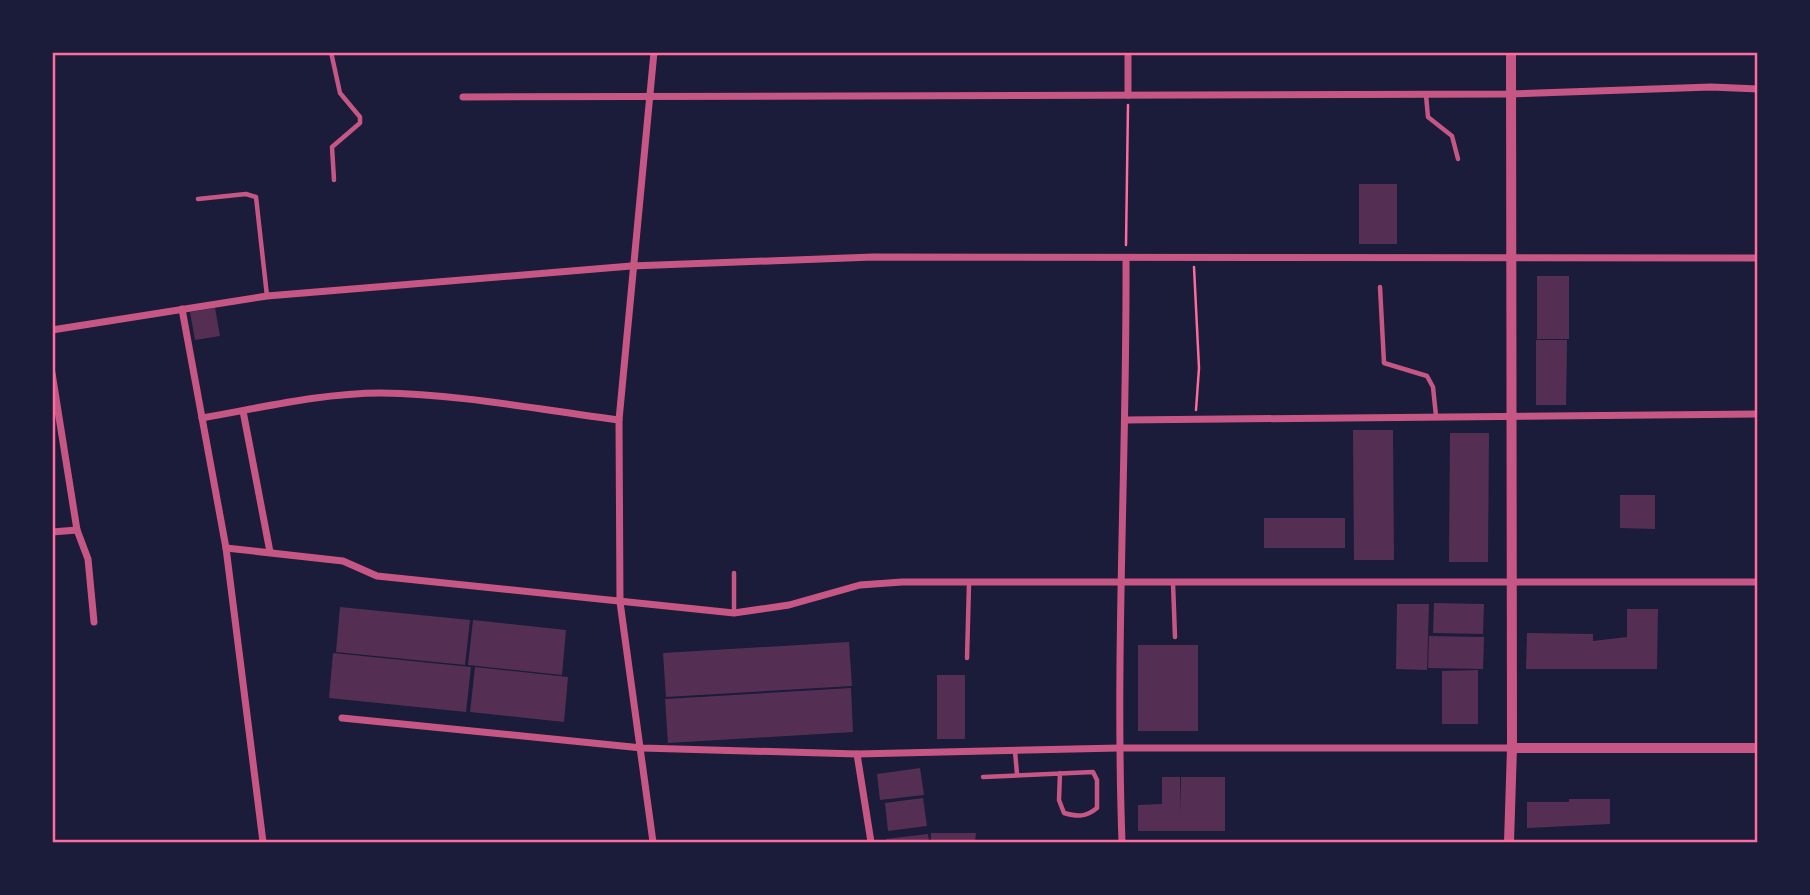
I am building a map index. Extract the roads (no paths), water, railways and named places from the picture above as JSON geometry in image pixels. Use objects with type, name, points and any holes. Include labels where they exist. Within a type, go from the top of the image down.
[{"type":"street","points":[[653,52],[631,266],[619,420],[620,603],[653,842]]},
{"type":"street","points":[[1128,52],[1128,95]]},
{"type":"street","points":[[1509,842],[1512,748],[1511,52]]},
{"type":"street","points":[[463,97],[1510,94],[1711,87],[1758,89]]},
{"type":"street","points":[[52,330],[267,296],[631,266],[873,257],[1758,258]]},
{"type":"street","points":[[1122,842],[1119,748],[1126,420],[1126,259]]},
{"type":"street","points":[[182,309],[226,548],[263,842]]},
{"type":"street","points":[[52,373],[77,530],[88,559],[94,622]]},
{"type":"street","points":[[202,418],[378,393],[424,396],[619,420]]},
{"type":"street","points":[[243,411],[270,552]]},
{"type":"street","points":[[1126,420],[1758,414]]},
{"type":"street","points":[[52,532],[77,530]]},
{"type":"street","points":[[226,548],[343,561],[377,576],[734,613],[789,606],[860,585],[902,582],[1758,582]]},
{"type":"street","points":[[342,718],[642,748],[857,754],[1119,748],[1758,748]]},
{"type":"street","points":[[857,754],[871,842]]},
{"type":"lane","points":[[331,52],[340,93],[360,117],[360,123],[332,147],[334,180]]},
{"type":"lane","points":[[1426,94],[1428,117],[1452,136],[1458,159]]},
{"type":"lane","points":[[198,199],[250,194],[256,197],[267,296]]},
{"type":"lane","points":[[1380,287],[1384,363],[1427,376],[1433,387],[1436,416]]},
{"type":"lane","points":[[734,573],[734,613]]},
{"type":"lane","points":[[1173,583],[1175,637]]},
{"type":"lane","points":[[967,659],[969,584]]},
{"type":"lane","points":[[1015,750],[1017,774]]},
{"type":"lane","points":[[984,777],[1017,774],[1093,772],[1096,775],[1097,808],[1088,815],[1076,817],[1065,813],[1059,800],[1060,773]]}]
